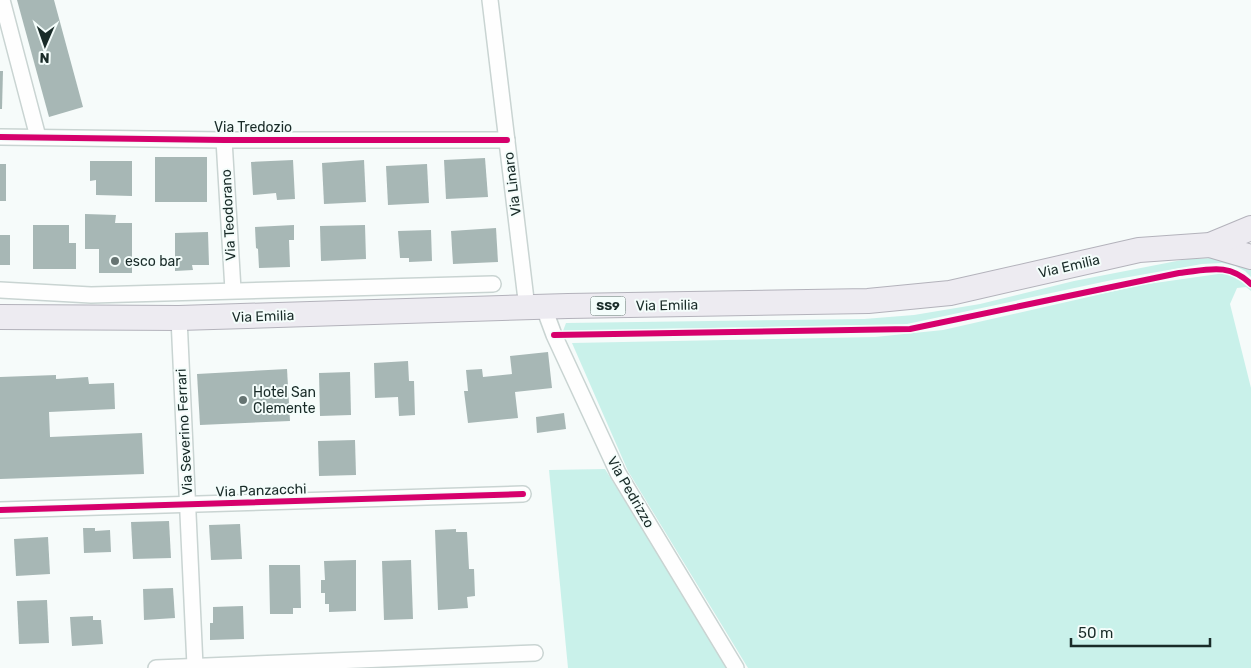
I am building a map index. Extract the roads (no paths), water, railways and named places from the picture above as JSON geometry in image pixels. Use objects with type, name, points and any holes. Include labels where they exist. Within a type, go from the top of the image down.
[{"type":"main road","name":"Via Emilia","points":[[0,317],[90,306],[179,318],[868,301],[950,293],[1139,250],[1210,244],[1251,228]]},
{"type":"main road","name":"Via Emilia","points":[[1210,244],[1251,257]]},
{"type":"street","points":[[2,0],[38,137]]},
{"type":"street","name":"Via Linaro","points":[[490,0],[507,140],[535,308]]},
{"type":"street","name":"Via Tredozio","points":[[0,137],[224,140],[507,140]]},
{"type":"street","name":"Via Teodorano","points":[[224,140],[233,290]]},
{"type":"street","name":"Via Emilia","points":[[0,290],[90,306],[233,290],[493,284]]},
{"type":"street","name":"Via Pedrizzo","points":[[535,308],[554,335],[618,473],[736,668]]},
{"type":"street","name":"Via Severino Ferrari","points":[[179,318],[188,505],[204,667]]},
{"type":"street","name":"Via Panzacchi","points":[[0,510],[523,494]]},
{"type":"street","points":[[156,668],[535,653]]},
{"type":"place","name":"esco bar","points":[[115,261]]},
{"type":"place","name":"Hotel San Clemente","points":[[243,400]]}]
